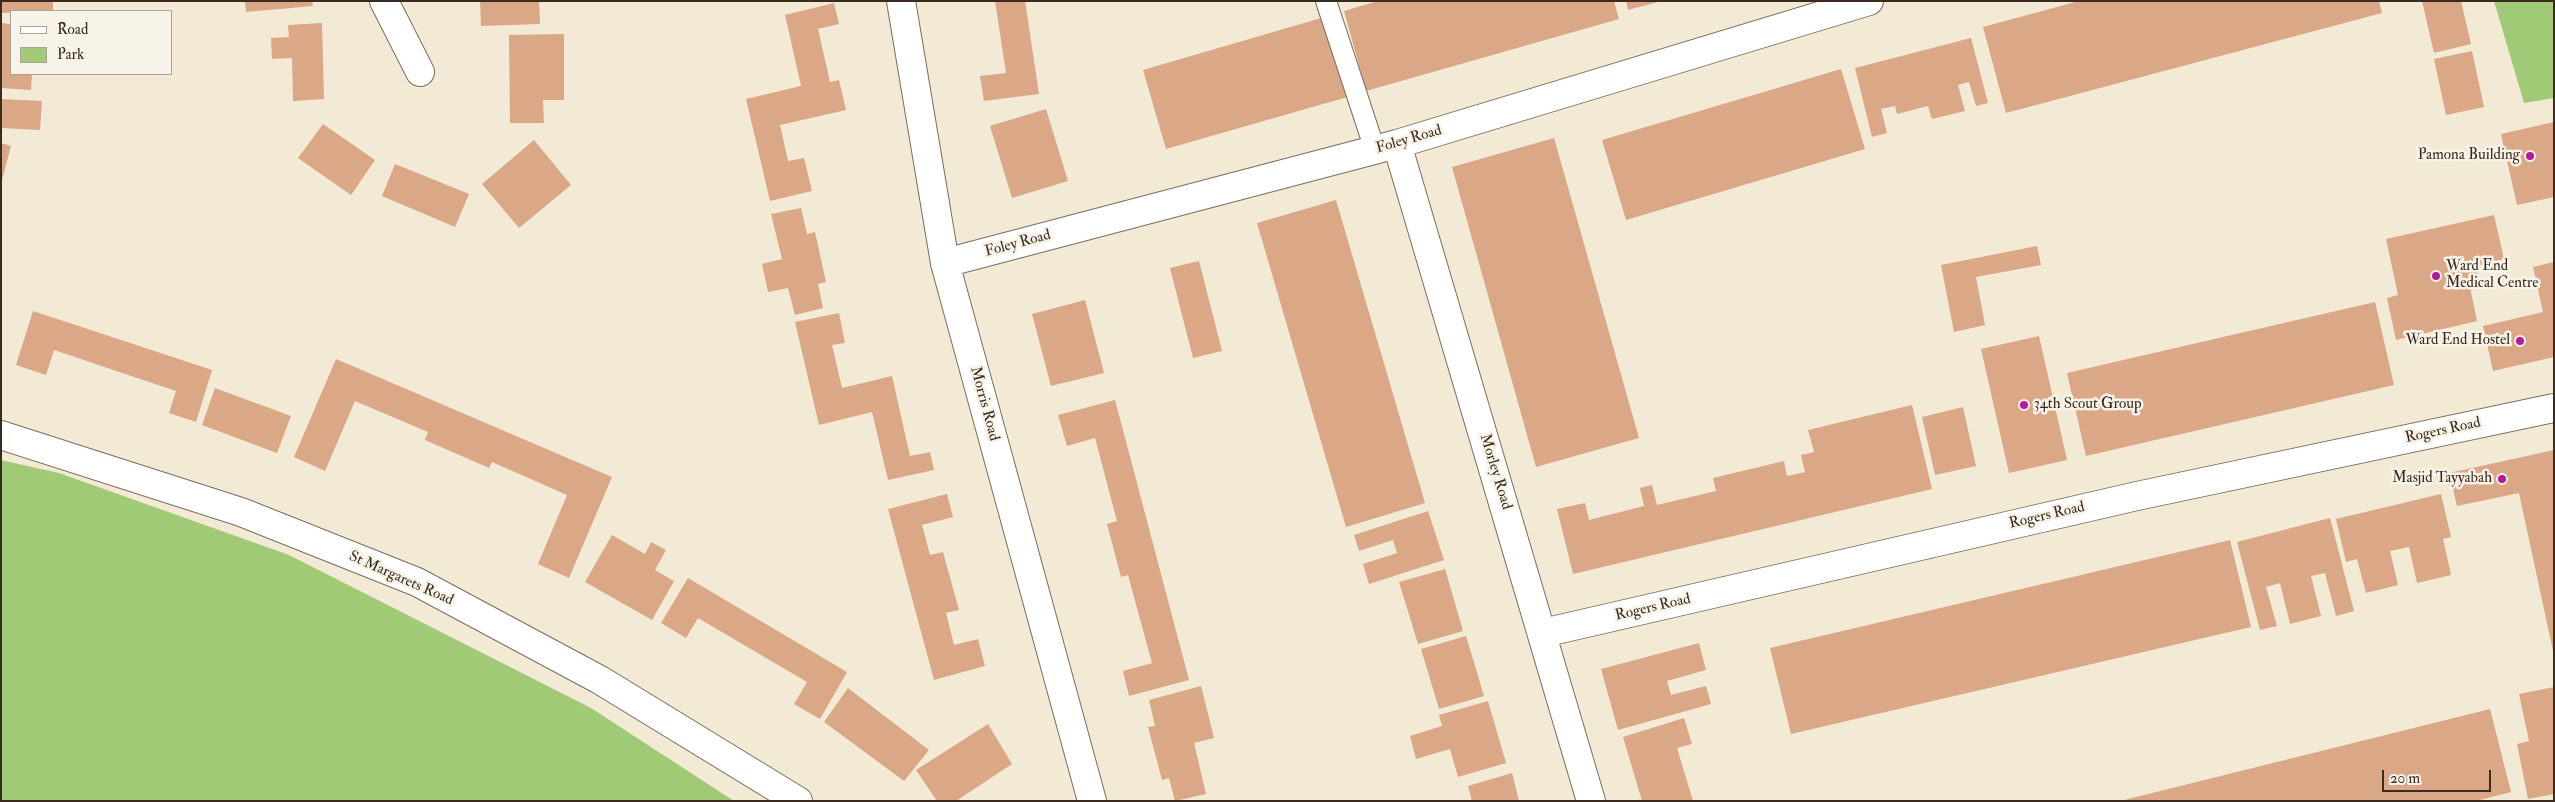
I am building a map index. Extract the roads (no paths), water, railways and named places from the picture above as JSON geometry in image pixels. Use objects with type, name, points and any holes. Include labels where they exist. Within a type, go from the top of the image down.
[{"type":"street","points":[[384,1],[420,72]]},
{"type":"street","name":"Morris Road","points":[[901,1],[945,263],[1092,801]]},
{"type":"street","name":"Foley Road","points":[[945,263],[1386,147],[1869,1]]},
{"type":"street","name":"Morley Road","points":[[1386,147],[1543,633],[1592,801]]},
{"type":"street","name":"Rogers Road","points":[[1543,633],[2137,496],[2554,408]]},
{"type":"street","name":"St Margarets Road","points":[[1,435],[241,512],[417,582],[600,680],[798,801]]},
{"type":"lane","points":[[1326,1],[1386,147]]},
{"type":"place","name":"Pamona Building","points":[[2530,156]]},
{"type":"place","name":"Ward End Medical Centre","points":[[2436,276]]},
{"type":"place","name":"Ward End Hostel","points":[[2520,341]]},
{"type":"place","name":"34th Scout Group","points":[[2024,405]]},
{"type":"place","name":"Masjid Tayyabah","points":[[2502,479]]}]
